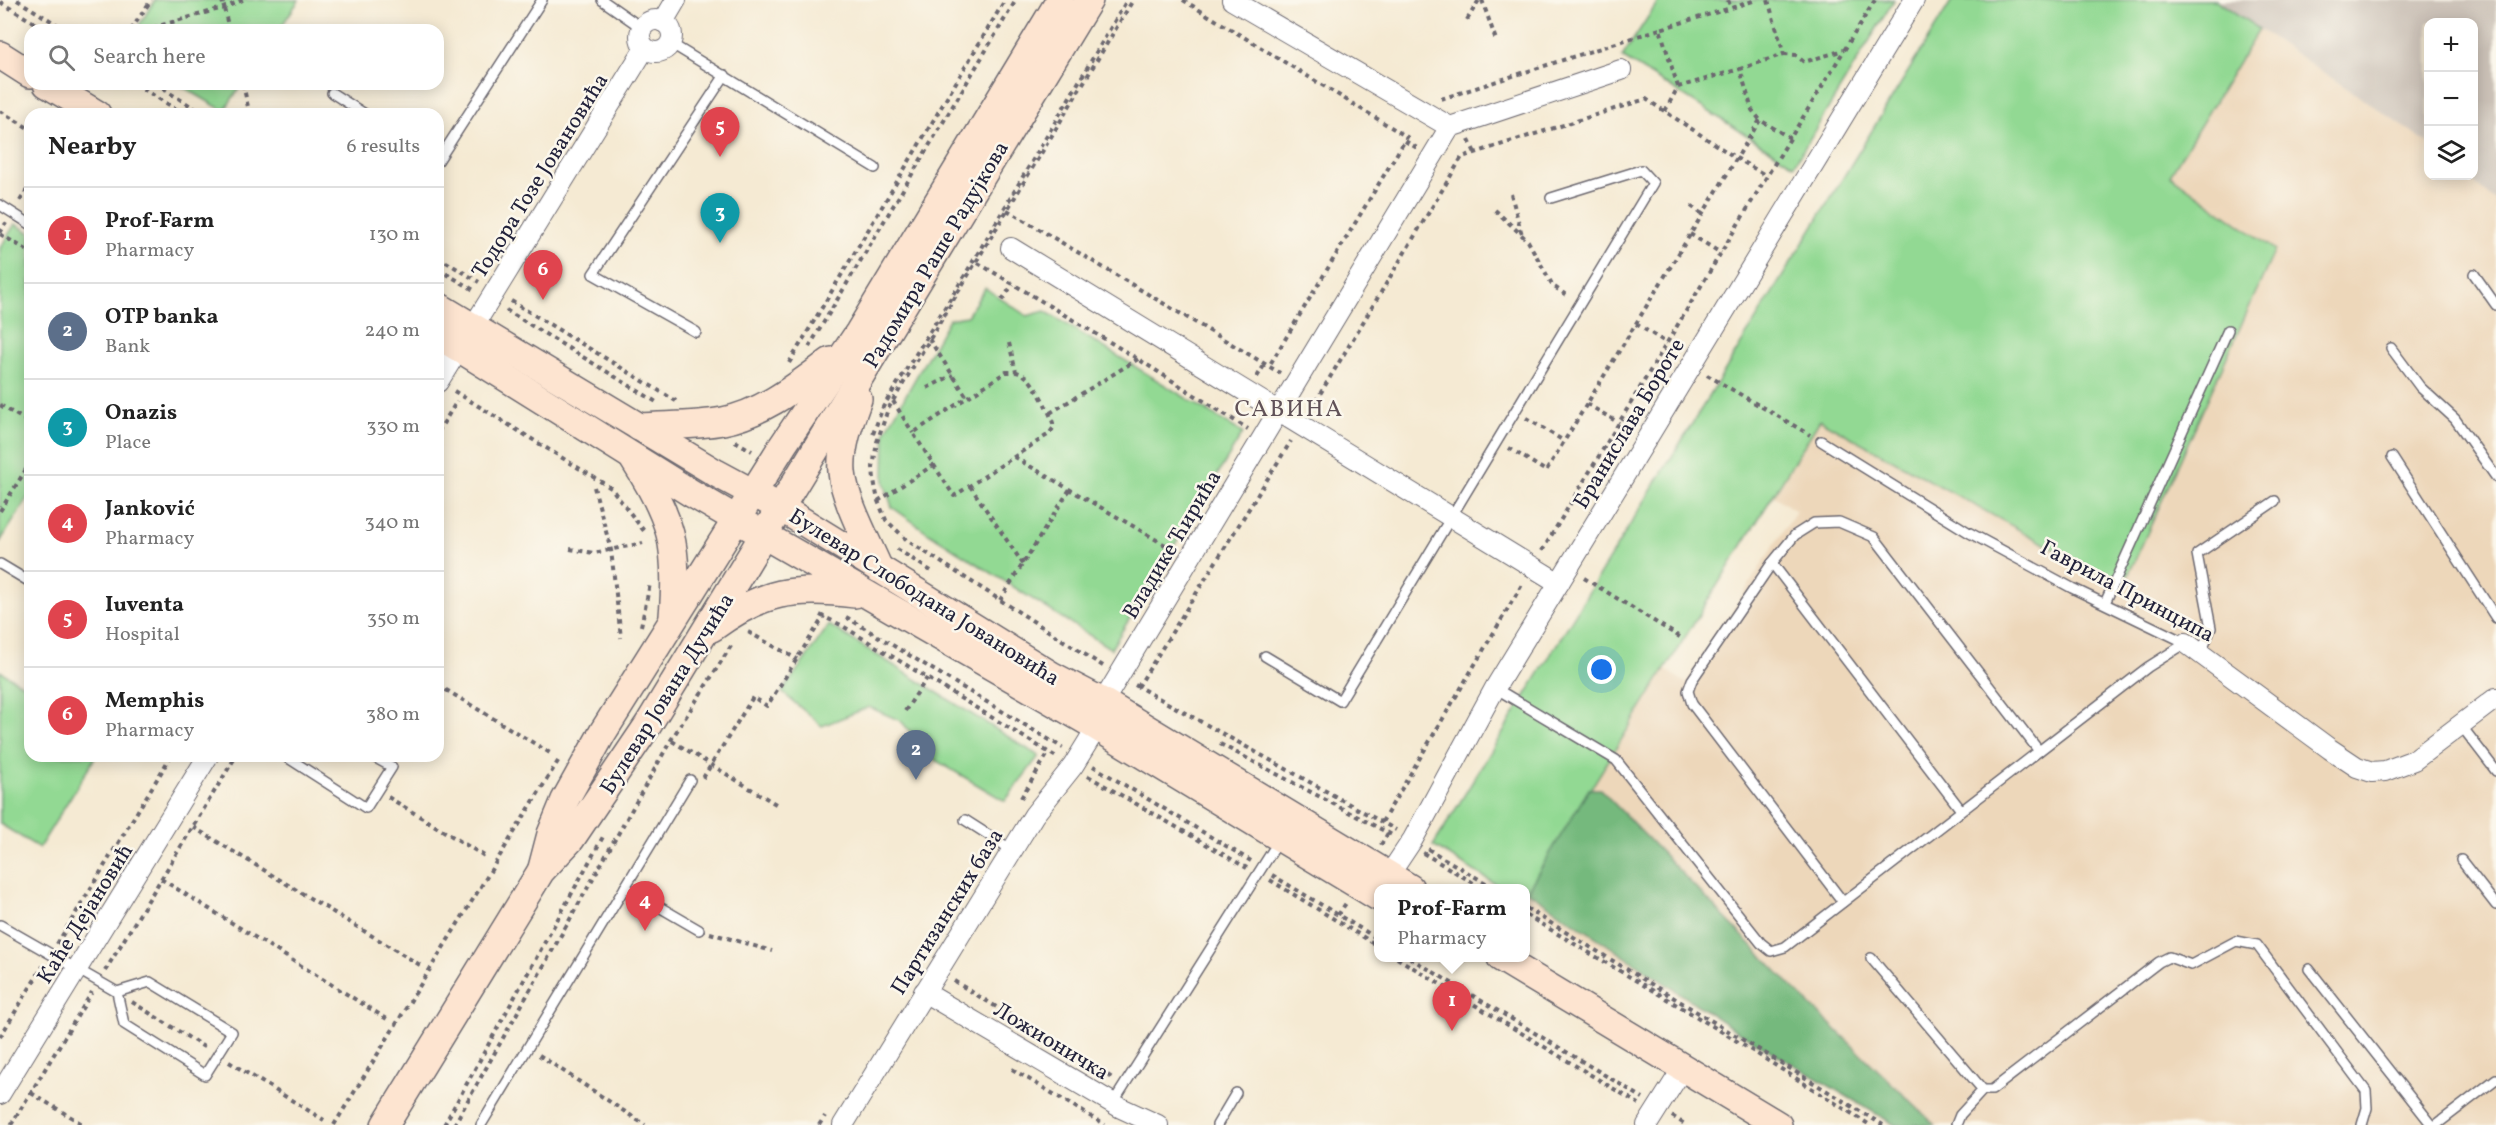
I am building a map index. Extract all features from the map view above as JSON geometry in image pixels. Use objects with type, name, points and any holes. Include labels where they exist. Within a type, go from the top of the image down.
[{"type":"street","points":[[663,22],[676,0]]},
{"type":"street","name":"Радомира Раше Радујкова","points":[[781,508],[863,349],[1060,0]]},
{"type":"street","name":"Радомира Раше Радујкова","points":[[754,494],[783,445],[863,349],[1089,0]]},
{"type":"street","points":[[1232,0],[1450,127],[1621,70]]},
{"type":"street","name":"Бранислава Бороте","points":[[1394,884],[1411,842],[1495,688],[1914,0]]},
{"type":"street","points":[[651,21],[663,22],[671,31],[670,43],[662,51],[650,51],[645,48],[640,39],[642,28],[651,21]]},
{"type":"street","name":"Тодора Тозе Јовановића","points":[[457,337],[492,295],[645,48]]},
{"type":"street","points":[[0,56],[24,70]]},
{"type":"street","points":[[57,90],[87,108]]},
{"type":"street","name":"Владике Ћирића","points":[[1100,714],[1119,676],[1264,439],[1450,127]]},
{"type":"street","points":[[1011,248],[1533,567],[1563,575]]},
{"type":"street","name":"Булевар Слободана Јовановића","points":[[444,316],[457,337],[628,452],[738,520],[867,596],[1100,714],[1388,884]]},
{"type":"street","points":[[444,368],[457,337]]},
{"type":"street","name":"Булевар Слободана Јовановића","points":[[457,337],[639,427],[781,508],[1051,675],[1100,714],[1281,838],[1386,884]]},
{"type":"street","points":[[639,427],[716,422],[755,411],[815,373],[863,349]]},
{"type":"street","points":[[863,349],[854,410],[844,449],[842,473],[850,501],[879,568]]},
{"type":"street","points":[[628,452],[653,490],[667,519],[676,562],[673,620]]},
{"type":"street","name":"Булевар Јована Дучића","points":[[542,871],[551,834],[565,800],[603,732],[754,494]]},
{"type":"street","name":"Булевар Јована Дучића","points":[[385,1125],[542,871],[571,839],[598,801],[781,508]]},
{"type":"street","points":[[704,634],[736,610],[773,595],[820,590],[867,596]]},
{"type":"street","name":"Гаврила Принципа","points":[[2194,648],[2330,749],[2372,772],[2385,771],[2414,760],[2496,698]]},
{"type":"street","name":"Партизанских база","points":[[843,1125],[1034,815],[1075,762],[1100,714]]},
{"type":"street","name":"Каће Дејановић","points":[[0,1094],[204,762]]},
{"type":"street","points":[[1509,962],[1778,1125]]},
{"type":"street","name":"Ложионичка","points":[[924,992],[1113,1103],[1158,1125]]},
{"type":"street","points":[[1653,1115],[1683,1068]]},
{"type":"lane","points":[[444,156],[542,0]]},
{"type":"lane","points":[[602,0],[642,28]]},
{"type":"lane","points":[[670,43],[875,168]]},
{"type":"lane","points":[[696,332],[593,274],[724,75]]},
{"type":"lane","points":[[332,93],[356,108]]},
{"type":"lane","points":[[1265,656],[1340,701],[1653,183],[1641,170],[1551,198]]},
{"type":"lane","points":[[0,205],[24,220]]},
{"type":"lane","points":[[2474,274],[2496,305]]},
{"type":"lane","points":[[2105,603],[2228,330]]},
{"type":"lane","points":[[2391,348],[2420,387],[2455,419],[2496,477]]},
{"type":"lane","name":"Гаврила Принципа","points":[[1821,441],[1968,532],[2194,648]]},
{"type":"lane","points":[[2392,457],[2496,618]]},
{"type":"lane","points":[[1495,688],[1616,760],[1761,943],[1771,951],[1785,947],[2148,666],[2194,648],[2211,628],[2197,554],[2275,501]]},
{"type":"lane","points":[[1843,902],[1692,704],[1688,691],[1692,680],[1772,563],[1795,535],[1815,523],[1839,522],[1874,537],[2039,751]]},
{"type":"lane","points":[[1772,563],[1961,810]]},
{"type":"lane","points":[[0,564],[24,578]]},
{"type":"lane","points":[[2460,724],[2496,771]]},
{"type":"lane","points":[[294,762],[366,808],[392,767],[383,762]]},
{"type":"lane","points":[[481,1125],[690,780]]},
{"type":"lane","points":[[965,820],[1012,850]]},
{"type":"lane","points":[[1113,1103],[1281,838]]},
{"type":"lane","points":[[2461,860],[2496,905]]},
{"type":"lane","points":[[625,887],[699,930]]},
{"type":"lane","points":[[0,925],[117,992],[150,982],[232,1032],[205,1075],[124,1024],[117,992]]},
{"type":"lane","points":[[1956,1125],[1960,1115],[1983,1090],[1992,1090],[2158,962],[2169,957],[2191,965],[2236,941],[2257,945],[2366,1091],[2367,1108],[2362,1125]]},
{"type":"lane","points":[[1871,958],[1983,1090]]},
{"type":"lane","points":[[2309,969],[2434,1125],[2496,1079]]},
{"type":"lane","points":[[1217,1125],[1236,1093]]},
{"type":"path","points":[[17,0],[56,24]]},
{"type":"path","points":[[135,24],[151,0]]},
{"type":"path","points":[[222,0],[228,24]]},
{"type":"path","points":[[166,24],[224,8],[243,0]]},
{"type":"path","points":[[784,370],[1005,0]]},
{"type":"path","points":[[806,353],[1016,0]]},
{"type":"path","points":[[1134,0],[1007,210],[978,263],[892,401],[880,430],[873,467],[878,501],[886,520],[908,541],[1000,600],[1119,676],[1382,822],[1476,884]]},
{"type":"path","points":[[1183,0],[1407,137],[1269,366]]},
{"type":"path","points":[[1467,20],[1480,0]]},
{"type":"path","points":[[1480,0],[1496,40]]},
{"type":"path","points":[[1728,0],[1731,8]]},
{"type":"path","points":[[1437,96],[1443,100],[1508,76],[1756,0]]},
{"type":"path","points":[[1768,0],[1784,54]]},
{"type":"path","points":[[1382,822],[1618,423],[1875,0]]},
{"type":"path","points":[[0,2],[36,24]]},
{"type":"path","points":[[1660,29],[1678,87]]},
{"type":"path","points":[[1665,111],[1678,87],[1784,54],[1796,55],[1804,62],[1844,50]]},
{"type":"path","points":[[1740,69],[1752,110],[1760,120],[1790,138]]},
{"type":"path","points":[[145,90],[174,108]]},
{"type":"path","points":[[165,90],[194,108]]},
{"type":"path","points":[[244,90],[247,108]]},
{"type":"path","points":[[1138,687],[1284,452],[1462,157],[1646,99],[1767,176]]},
{"type":"path","points":[[0,111],[24,125]]},
{"type":"path","points":[[1497,441],[1546,471],[1760,120]]},
{"type":"path","points":[[1497,146],[1499,154]]},
{"type":"path","points":[[1510,194],[1522,236]]},
{"type":"path","points":[[1690,206],[1702,214]]},
{"type":"path","points":[[1007,210],[1318,396]]},
{"type":"path","points":[[1495,210],[1528,241],[1553,286],[1580,303]]},
{"type":"path","points":[[0,234],[24,248]]},
{"type":"path","points":[[1690,234],[1721,253]]},
{"type":"path","points":[[444,261],[663,406]]},
{"type":"path","points":[[978,263],[1138,359],[1284,452]]},
{"type":"path","points":[[444,272],[492,295],[672,399]]},
{"type":"path","points":[[1002,300],[1013,284]]},
{"type":"path","points":[[1635,324],[1667,343]]},
{"type":"path","points":[[929,339],[967,397]]},
{"type":"path","points":[[1009,343],[1016,372]]},
{"type":"path","points":[[1050,413],[1138,359]]},
{"type":"path","points":[[1691,366],[1821,441]]},
{"type":"path","points":[[892,401],[913,433],[936,464],[954,496],[1049,434],[1054,426],[1050,413],[1026,376],[1016,372],[1005,372],[913,433]]},
{"type":"path","points":[[927,388],[953,375]]},
{"type":"path","points":[[444,386],[611,488],[648,537]]},
{"type":"path","points":[[444,422],[457,401]]},
{"type":"path","points":[[1587,404],[1618,423]]},
{"type":"path","points":[[0,405],[24,419]]},
{"type":"path","points":[[1515,412],[1564,441]]},
{"type":"path","points":[[1014,457],[1190,560]]},
{"type":"path","points":[[878,501],[936,464]]},
{"type":"path","points":[[0,511],[24,473]]},
{"type":"path","points":[[970,486],[1023,564]]},
{"type":"path","points":[[594,487],[611,550],[621,638]]},
{"type":"path","points":[[1000,600],[1070,489]]},
{"type":"path","points":[[570,549],[594,553],[643,543]]},
{"type":"path","points":[[891,545],[937,575]]},
{"type":"path","points":[[1563,575],[1683,639]]},
{"type":"path","points":[[812,612],[824,616],[1374,937]]},
{"type":"path","points":[[840,613],[1075,762],[1259,871],[1374,943]]},
{"type":"path","points":[[711,765],[753,697],[767,706],[824,616]]},
{"type":"path","points":[[754,625],[746,631],[797,659]]},
{"type":"path","points":[[635,636],[641,626]]},
{"type":"path","points":[[454,1125],[671,740],[738,638]]},
{"type":"path","points":[[905,711],[927,678]]},
{"type":"path","points":[[444,689],[550,753]]},
{"type":"path","points":[[671,740],[778,806]]},
{"type":"path","points":[[1215,741],[1411,842],[1487,884]]},
{"type":"path","points":[[334,1125],[560,757]]},
{"type":"path","points":[[0,1037],[167,762]]},
{"type":"path","points":[[11,1125],[232,762]]},
{"type":"path","points":[[377,791],[486,857]]},
{"type":"path","points":[[193,827],[420,965]]},
{"type":"path","points":[[161,879],[387,1019]]},
{"type":"path","points":[[1530,910],[1883,1125]]},
{"type":"path","points":[[1530,917],[1724,1033],[1870,1125]]},
{"type":"path","points":[[699,930],[772,951]]},
{"type":"path","points":[[1405,962],[1653,1115]]},
{"type":"path","points":[[1418,962],[1653,1115]]},
{"type":"path","points":[[953,981],[1124,1085]]},
{"type":"path","points":[[538,1055],[645,1125]]},
{"type":"path","points":[[1008,1066],[1105,1125]]},
{"type":"path","points":[[31,1093],[84,1125]]},
{"type":"shaded area","points":[[2216,0],[2496,0],[2496,202],[2471,180],[2478,180],[2478,18],[2424,18],[2424,140]]},
{"type":"shaded area","points":[[2259,29],[2424,140],[2424,180],[2471,180],[2496,202],[2496,1125],[1892,1125],[1530,905],[1530,887],[1664,669],[1686,683],[1796,511],[1774,496],[1820,420],[2122,587],[2170,175]]},
{"type":"green space","points":[[155,0],[299,0],[283,24],[140,24]]},
{"type":"green space","points":[[1659,0],[1894,0],[1794,165],[1622,57]]},
{"type":"green space","points":[[1952,0],[2216,0],[2259,29],[2170,175],[2275,250],[2123,587],[1820,420],[1530,887],[1530,884],[1495,884],[1433,846]]},
{"type":"green space","points":[[188,90],[238,90],[226,108],[219,108]]},
{"type":"green space","points":[[15,224],[24,229],[24,504],[0,542],[0,248]]},
{"type":"green space","points":[[985,288],[1027,316],[1045,311],[1243,433],[1111,649],[930,534],[892,507],[884,482],[885,432],[949,319],[967,316]]},
{"type":"green space","points":[[829,625],[1039,756],[1005,801],[935,760],[901,721],[869,707],[822,726],[782,692]]},
{"type":"green space","points":[[0,671],[24,685],[24,762],[92,762],[39,848],[0,824]]},
{"type":"green space","points":[[1589,789],[1600,789],[1804,999],[1935,1125],[1895,1125],[1732,1028],[1530,893],[1530,886]]},
{"type":"place","name":"Iuventa","points":[[720,157]]},
{"type":"place","name":"Onazis","points":[[720,243]]},
{"type":"place","name":"Memphis","points":[[543,300]]},
{"type":"place","name":"OTP banka","points":[[916,780]]},
{"type":"place","name":"Janković","points":[[645,931]]},
{"type":"place","name":"Prof-Farm","points":[[1452,1031]]},
{"type":"district","name":"САВИНА","points":[[1289,408]]}]
